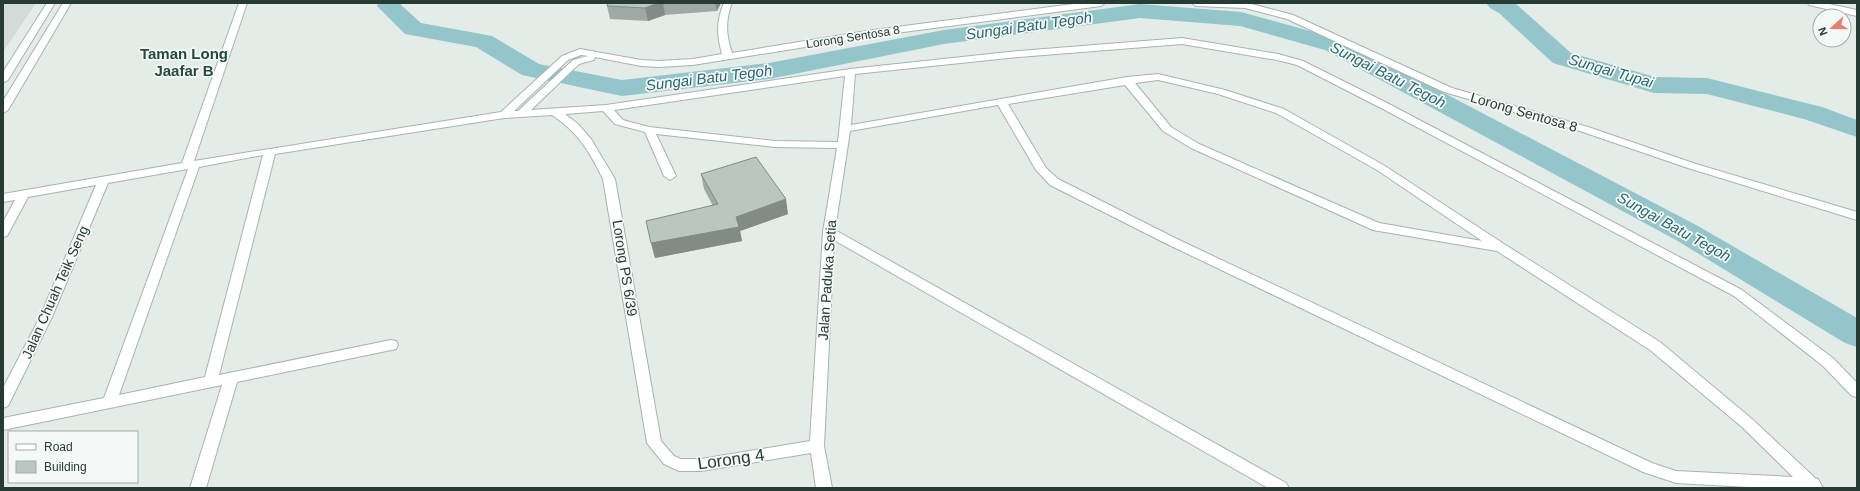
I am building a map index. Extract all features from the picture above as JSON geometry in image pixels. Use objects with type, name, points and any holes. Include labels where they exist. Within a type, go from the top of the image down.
[{"type":"street","points":[[3,80],[51,3]]},
{"type":"street","points":[[3,110],[67,3]]},
{"type":"street","points":[[109,402],[191,164],[243,3]]},
{"type":"street","points":[[728,3],[724,12],[721,34],[728,57]]},
{"type":"street","points":[[1012,3],[1013,15]]},
{"type":"street","name":"Lorong Sentosa 8","points":[[504,116],[564,58],[580,52],[589,52],[606,57],[642,63],[659,64],[693,62],[873,33],[1101,3]]},
{"type":"street","name":"Lorong Sentosa 8","points":[[1196,3],[1245,4],[1290,17],[1448,90],[1584,129],[1692,166],[1857,216]]},
{"type":"street","points":[[1812,3],[1857,13]]},
{"type":"street","points":[[3,198],[270,151],[504,116],[606,108],[850,72],[1019,54],[1182,41],[1278,56],[1300,63],[1606,222],[1738,293],[1828,362],[1857,392]]},
{"type":"street","name":"Lorong Sentosa 8","points":[[521,114],[544,94],[576,62],[606,57]]},
{"type":"street","name":"Jalan Paduka Setia","points":[[824,488],[817,446],[829,232],[845,129],[850,72]]},
{"type":"street","points":[[845,129],[1127,80],[1158,77],[1221,92],[1280,111],[1380,168],[1655,346],[1747,423],[1814,486]]},
{"type":"street","points":[[1127,80],[1167,129],[1195,146],[1377,227],[1500,247]]},
{"type":"street","points":[[1001,102],[1042,170],[1054,182],[1173,242],[1648,468],[1676,477],[1814,486]]},
{"type":"street","points":[[606,108],[619,122],[649,130],[775,144],[842,145]]},
{"type":"street","name":"Lorong PS 6/39","points":[[555,112],[572,123],[584,134],[594,149],[609,179],[654,443]]},
{"type":"street","points":[[649,130],[670,176]]},
{"type":"street","points":[[211,382],[270,151]]},
{"type":"street","name":"Jalan Chuah Teik Seng","points":[[3,402],[7,388],[46,317],[104,180]]},
{"type":"street","points":[[3,233],[24,194]]},
{"type":"street","points":[[829,232],[1281,488]]},
{"type":"street","points":[[3,424],[391,345]]},
{"type":"street","points":[[198,488],[231,378]]},
{"type":"street","name":"Lorong 4","points":[[654,443],[669,460],[679,465],[701,465],[817,446]]},
{"type":"shaded area","points":[[3,3],[36,3],[3,52]]},
{"type":"building","points":[[608,3],[658,3],[645,8],[607,6]]},
{"type":"building","points":[[756,157],[786,199],[736,217],[739,227],[651,243],[646,221],[718,204],[701,174]]},
{"type":"waterway","name":"Sungai Batu Tegoh","points":[[390,3],[389,6],[413,29],[483,41],[531,70],[622,88],[769,71],[944,37],[1140,11],[1241,19],[1334,45],[1687,233],[1857,334]]},
{"type":"waterway","name":"Sungai Tupai","points":[[1498,3],[1507,8],[1562,58],[1654,85],[1707,86],[1813,113],[1857,129]]},
{"type":"district","name":"Taman Long Jaafar B","points":[[184,62]]}]
